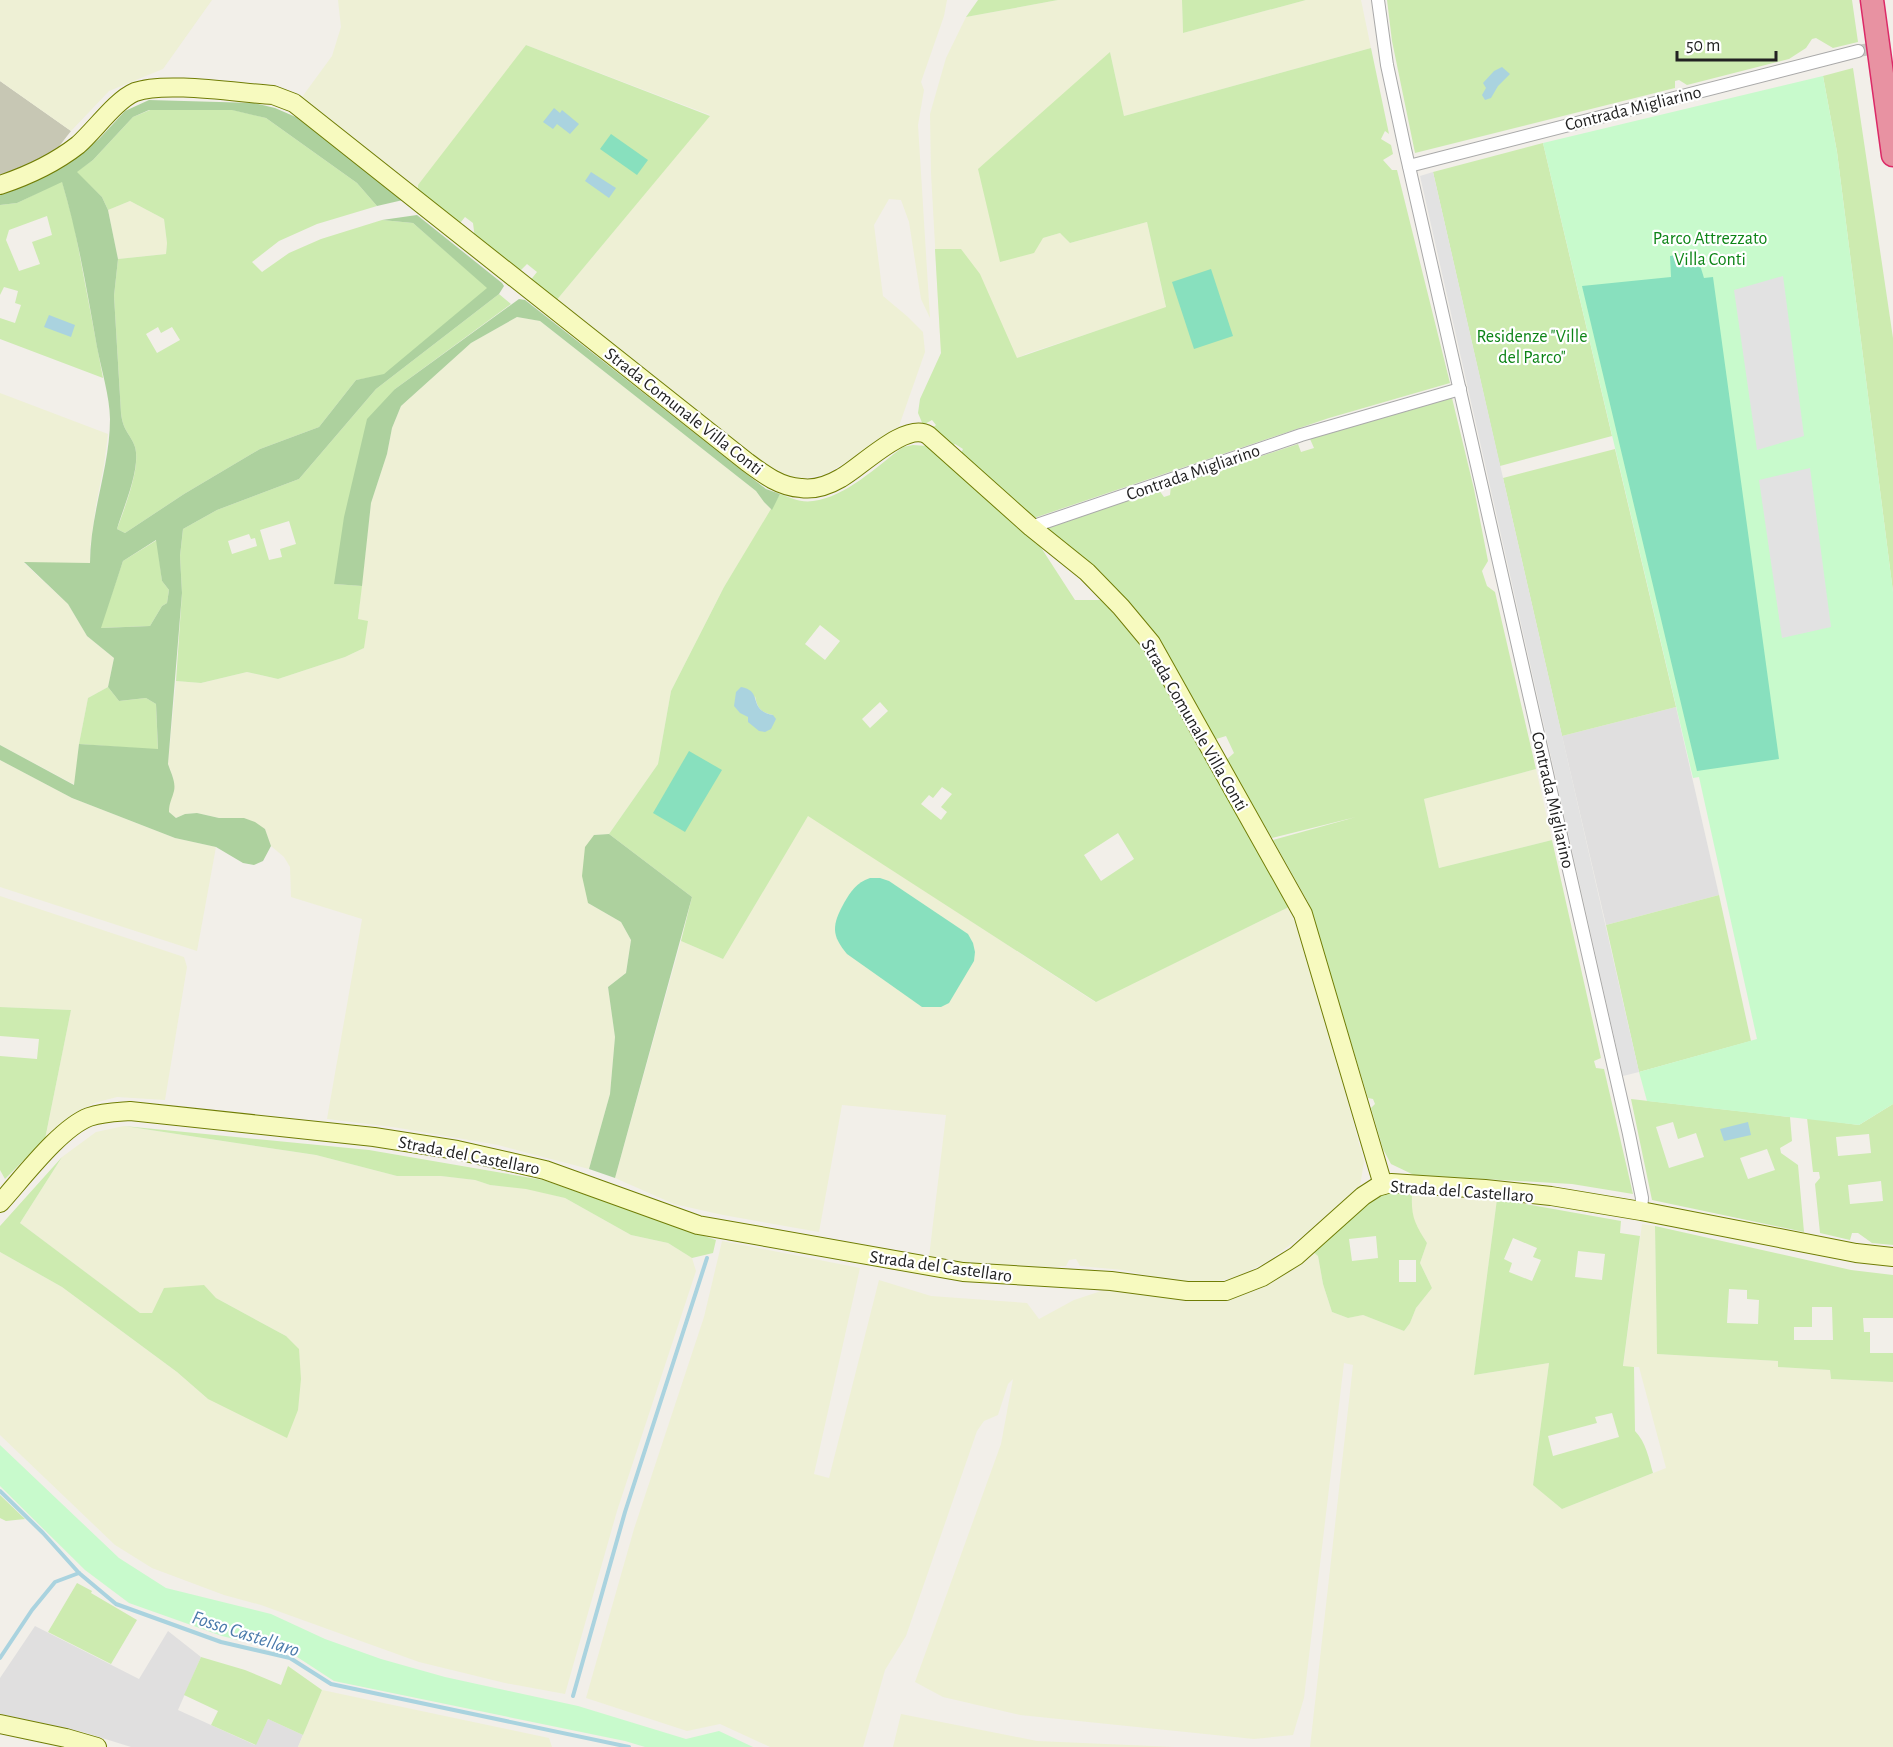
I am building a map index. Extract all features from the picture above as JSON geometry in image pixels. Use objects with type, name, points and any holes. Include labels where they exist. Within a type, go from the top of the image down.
[{"type":"highway","points":[[1872,0],[1893,155]]},
{"type":"street","name":"Contrada Migliarino","points":[[1378,0],[1387,65],[1629,1134],[1642,1198],[1641,1210]]},
{"type":"street","name":"Contrada Migliarino","points":[[1409,166],[1858,51]]},
{"type":"street","name":"Strada Comunale Villa Conti","points":[[0,185],[29,174],[65,154],[100,124],[117,103],[134,93],[157,88],[273,95],[294,103],[764,475],[791,487],[814,488],[840,478],[905,434],[919,431],[928,435],[1031,527],[1087,572],[1121,607],[1151,643],[1297,903],[1307,925],[1383,1185]]},
{"type":"street","name":"Contrada Migliarino","points":[[1031,527],[1301,435],[1460,389]]},
{"type":"street","name":"Strada del Castellaro","points":[[0,1203],[73,1126],[100,1113],[130,1112],[374,1137],[457,1150],[545,1170],[698,1225],[963,1272],[1111,1281],[1208,1292],[1226,1291],[1245,1285],[1278,1268],[1296,1256],[1358,1200],[1383,1185],[1400,1183],[1551,1196],[1641,1210],[1856,1253],[1893,1257]]},
{"type":"street","points":[[0,1724],[97,1747]]},
{"type":"shaded area","points":[[0,0],[212,0],[163,69],[109,91],[71,131],[0,81]]},
{"type":"shaded area","points":[[338,0],[947,0],[944,16],[921,82],[924,90],[918,125],[930,318],[921,299],[909,222],[901,200],[889,199],[874,225],[883,296],[923,332],[925,352],[899,426],[871,447],[826,474],[796,480],[776,473],[555,302],[710,115],[526,45],[418,193],[304,103],[302,97],[332,56],[341,27]]},
{"type":"shaded area","points":[[1058,0],[1182,0],[1183,33],[1306,0],[1361,0],[1371,48],[1124,116],[1110,52],[1043,238],[1060,233],[1070,243],[1147,222],[1166,308],[1026,354],[998,368],[941,353],[930,114],[946,58],[966,17]]},
{"type":"shaded area","points":[[0,81],[71,131],[57,149],[31,164],[0,176]]},
{"type":"shaded area","points":[[1433,172],[1639,1072],[1623,1076],[1420,176]]},
{"type":"shaded area","points":[[130,201],[164,219],[166,254],[118,259],[108,210]]},
{"type":"shaded area","points":[[1783,276],[1804,436],[1757,450],[1734,290]]},
{"type":"shaded area","points":[[517,317],[540,321],[756,491],[772,510],[724,587],[671,691],[658,764],[609,834],[594,835],[588,903],[621,922],[631,940],[626,973],[608,987],[615,1037],[610,1094],[589,1169],[498,1145],[393,1127],[327,1119],[362,919],[291,897],[290,867],[284,857],[271,846],[265,829],[244,818],[219,818],[197,813],[185,814],[176,818],[169,812],[169,802],[174,790],[173,777],[168,764],[176,681],[201,683],[247,672],[278,679],[345,657],[364,648],[358,619],[371,503],[387,454],[392,428],[401,406],[471,343]]},
{"type":"shaded area","points":[[0,393],[108,434],[90,548],[90,563],[24,563],[68,604],[87,636],[114,658],[108,687],[88,698],[79,744],[75,785],[0,745]]},
{"type":"shaded area","points":[[1810,468],[1831,627],[1782,638],[1759,480]]},
{"type":"shaded area","points":[[1676,707],[1719,895],[1606,925],[1562,736]]},
{"type":"shaded area","points":[[0,760],[72,798],[175,838],[216,847],[197,951],[0,887]]},
{"type":"shaded area","points":[[1536,769],[1552,840],[1439,868],[1424,799]]},
{"type":"shaded area","points":[[808,815],[1095,1002],[1289,907],[1312,970],[1364,1162],[1360,1186],[1305,1234],[1268,1261],[1235,1278],[1203,1283],[1172,1281],[1123,1270],[1080,1266],[1076,1259],[1069,1260],[1066,1266],[1036,1268],[984,1267],[929,1257],[946,1115],[842,1105],[819,1232],[674,1204],[615,1178],[681,941],[723,959]]},
{"type":"shaded area","points":[[0,896],[184,957],[187,967],[165,1100],[117,1097],[94,1103],[81,1110],[45,1139],[71,1010],[0,1007]]},
{"type":"shaded area","points":[[124,1126],[316,1155],[397,1176],[441,1176],[475,1180],[490,1185],[526,1188],[565,1198],[631,1235],[668,1243],[692,1258],[696,1271],[617,1511],[565,1694],[505,1683],[419,1662],[152,1568],[115,1545],[0,1435],[0,1252],[62,1287],[177,1372],[208,1399],[286,1336],[216,1298],[203,1285],[152,1313],[140,1313],[20,1223],[62,1157],[96,1132]]},
{"type":"shaded area","points":[[1412,1195],[1497,1199],[1474,1375],[1549,1363],[1533,1484],[1562,1509],[1666,1468],[1639,1367],[1623,1367],[1642,1224],[1655,1226],[1657,1354],[1778,1361],[1779,1367],[1830,1370],[1831,1379],[1893,1382],[1893,1747],[1310,1747],[1353,1365],[1344,1363],[1304,1698],[1293,1735],[1254,1739],[1020,1715],[943,1697],[915,1682],[1001,1444],[1013,1379],[1008,1384],[998,1415],[984,1421],[977,1431],[906,1636],[885,1670],[863,1747],[770,1747],[720,1724],[687,1731],[586,1698],[634,1529],[704,1317],[722,1241],[860,1268],[814,1474],[829,1478],[879,1280],[931,1296],[1027,1303],[1039,1319],[1074,1300],[1104,1290],[1133,1291],[1180,1299],[1211,1300],[1248,1293],[1311,1250],[1318,1256],[1323,1284],[1332,1312],[1348,1318],[1363,1315],[1404,1331],[1416,1308],[1432,1288],[1420,1263],[1427,1243],[1416,1227],[1411,1214]]},
{"type":"shaded area","points":[[35,1626],[139,1679],[168,1631],[201,1657],[178,1710],[255,1745],[268,1719],[303,1735],[298,1747],[131,1747],[83,1732],[0,1714],[0,1678]]},
{"type":"shaded area","points":[[322,1690],[549,1738],[552,1747],[298,1747]]},
{"type":"shaded area","points":[[901,1714],[1037,1741],[1175,1747],[893,1747]]},
{"type":"green space","points":[[978,0],[1058,0],[966,17]]},
{"type":"green space","points":[[1182,0],[1306,0],[1183,33]]},
{"type":"green space","points":[[1387,0],[1852,0],[1858,42],[1833,48],[1816,38],[1812,39],[1806,48],[1789,59],[1687,85],[1679,80],[1675,81],[1675,88],[1415,153],[1392,41]]},
{"type":"green space","points":[[526,45],[710,116],[555,302],[529,282],[537,272],[527,264],[518,273],[475,239],[473,223],[465,217],[461,222],[455,223],[418,193],[418,185]]},
{"type":"green space","points":[[1371,48],[1389,134],[1385,131],[1381,139],[1391,145],[1393,154],[1383,160],[1392,170],[1397,170],[1450,383],[1329,418],[1031,519],[960,455],[963,449],[955,444],[952,446],[931,429],[936,425],[932,420],[923,425],[918,413],[920,399],[941,353],[935,249],[961,249],[980,274],[1017,358],[1166,307],[1147,222],[1070,243],[1060,233],[1043,238],[1034,253],[1000,262],[978,169],[1110,52],[1124,116]]},
{"type":"green space","points":[[1853,68],[1893,338],[1893,592],[1837,152],[1823,76]]},
{"type":"green space","name":"Parco Attrezzato Villa Conti","points":[[1823,76],[1837,152],[1893,592],[1893,1104],[1859,1125],[1647,1101],[1639,1072],[1757,1039],[1699,777],[1693,778],[1543,143]]},
{"type":"green space","points":[[149,100],[254,103],[275,108],[298,118],[403,200],[377,206],[357,183],[266,118],[232,110],[149,110],[133,117],[93,160],[77,172],[102,197],[108,210],[118,259],[114,296],[121,413],[123,424],[135,447],[136,456],[134,477],[117,529],[125,533],[184,494],[260,449],[319,427],[356,380],[384,374],[487,288],[413,223],[382,220],[417,215],[504,286],[499,294],[376,389],[299,479],[217,510],[183,529],[180,556],[182,593],[168,764],[173,778],[174,791],[169,812],[176,818],[185,814],[197,813],[219,818],[244,818],[255,822],[265,829],[271,846],[263,861],[254,865],[243,863],[216,847],[175,838],[72,798],[0,760],[0,745],[74,785],[79,744],[158,749],[156,704],[146,698],[119,701],[108,687],[114,658],[87,636],[68,604],[24,562],[90,563],[93,527],[107,455],[110,411],[86,284],[62,182],[17,203],[0,205],[0,195],[30,184],[68,164],[99,139],[125,111]],"holes":[[[156,540],[162,581],[169,590],[167,603],[162,606],[150,626],[101,628],[123,561]]]},
{"type":"green space","points":[[150,110],[233,110],[266,118],[357,183],[377,206],[317,224],[279,241],[252,262],[262,272],[289,253],[321,239],[382,220],[413,223],[488,288],[384,375],[356,380],[319,427],[260,449],[184,494],[125,533],[117,529],[131,488],[136,456],[135,447],[123,424],[121,413],[114,296],[118,259],[166,254],[164,219],[130,201],[108,210],[102,197],[76,172],[93,160],[133,117]],"holes":[[[158,327],[161,333],[172,327],[180,340],[157,353],[146,334]]]},
{"type":"green space","points":[[611,134],[648,160],[637,175],[600,149]]},
{"type":"green space","name":"Residenze \"Ville del Parco\"","points":[[1543,143],[1612,436],[1500,466],[1433,172]]},
{"type":"green space","points":[[62,181],[74,225],[103,378],[0,339],[0,318],[15,323],[21,305],[15,303],[18,291],[4,287],[0,295],[0,205],[17,203]],"holes":[[[47,216],[52,235],[32,242],[40,264],[19,271],[6,240],[9,230]]]},
{"type":"green space","points":[[1696,252],[1704,278],[1713,277],[1779,759],[1697,771],[1582,286],[1671,277],[1670,256]]},
{"type":"green space","points":[[1211,269],[1233,336],[1194,349],[1172,282]]},
{"type":"green space","points":[[499,294],[511,304],[395,389],[335,584],[362,586],[358,619],[368,621],[364,648],[345,657],[278,679],[247,672],[201,683],[176,681],[182,593],[180,556],[183,529],[217,510],[299,479],[376,389]],"holes":[[[289,521],[296,544],[280,549],[282,557],[269,560],[260,530]],[[249,534],[251,539],[255,538],[257,546],[232,554],[228,541]]]},
{"type":"green space","points":[[519,299],[525,300],[766,489],[780,494],[772,510],[756,491],[540,321],[517,317],[471,343],[401,406],[392,428],[387,454],[371,503],[362,586],[334,584],[344,517],[367,419],[395,389]]},
{"type":"green space","points":[[1452,398],[1474,489],[1488,561],[1482,571],[1487,586],[1495,592],[1536,769],[1424,799],[1439,868],[1552,840],[1601,1058],[1594,1061],[1596,1068],[1604,1069],[1633,1194],[1572,1184],[1414,1175],[1391,1164],[1383,1149],[1371,1108],[1375,1104],[1373,1099],[1368,1098],[1308,902],[1273,840],[1356,817],[1272,838],[1226,760],[1234,753],[1226,736],[1213,740],[1153,636],[1100,571],[1044,528],[1159,490],[1164,497],[1170,495],[1171,486],[1298,444],[1301,452],[1314,448],[1310,439]]},
{"type":"green space","points":[[927,446],[1040,546],[1075,600],[1102,600],[1151,658],[1289,907],[1096,1002],[808,816],[723,959],[681,941],[692,897],[609,834],[658,764],[671,691],[724,587],[780,494],[796,500],[813,501],[837,494],[861,480],[903,447]],"holes":[[[820,625],[840,641],[825,660],[805,644]],[[755,696],[760,709],[773,715],[749,720]],[[880,702],[888,711],[870,728],[862,719]],[[942,787],[952,794],[941,807],[947,812],[941,820],[921,804],[929,795],[933,798]],[[1118,833],[1134,859],[1101,881],[1084,855]]]},
{"type":"green space","points":[[1615,449],[1676,707],[1562,736],[1503,478]]},
{"type":"green space","points":[[157,540],[162,581],[169,590],[167,603],[162,606],[150,626],[100,628],[123,561]]},
{"type":"green space","points":[[108,687],[119,701],[146,698],[156,704],[158,750],[79,744],[88,698]]},
{"type":"green space","points":[[689,751],[722,770],[685,832],[653,813]]},
{"type":"green space","points":[[609,834],[692,897],[615,1178],[589,1169],[610,1094],[615,1037],[608,987],[626,973],[631,940],[621,922],[588,903],[582,876],[585,847],[594,835]]},
{"type":"green space","points":[[870,878],[889,881],[968,934],[975,952],[974,961],[949,1003],[941,1007],[922,1007],[847,954],[838,941],[835,924],[844,903],[857,885]]},
{"type":"green space","points":[[1719,895],[1751,1041],[1639,1072],[1606,925]]},
{"type":"green space","points":[[0,1007],[71,1010],[45,1139],[5,1179],[0,1170],[0,1056],[37,1059],[39,1039],[0,1036]]},
{"type":"green space","points":[[1631,1099],[1790,1117],[1792,1141],[1780,1148],[1781,1153],[1798,1165],[1804,1232],[1652,1200]],"holes":[[[1673,1122],[1678,1139],[1696,1133],[1704,1157],[1669,1168],[1656,1127]],[[1767,1149],[1775,1170],[1748,1179],[1740,1158]]]},
{"type":"green space","points":[[1893,1104],[1893,1245],[1872,1243],[1858,1233],[1852,1233],[1850,1240],[1820,1233],[1815,1184],[1820,1178],[1819,1172],[1813,1172],[1807,1118],[1859,1125]],"holes":[[[1869,1134],[1871,1153],[1838,1156],[1836,1137]],[[1881,1181],[1883,1201],[1850,1204],[1848,1185]]]},
{"type":"green space","points":[[124,1126],[369,1150],[543,1180],[716,1240],[713,1253],[692,1258],[668,1243],[631,1235],[565,1198],[526,1189],[490,1185],[475,1180],[441,1176],[397,1176],[316,1155]]},
{"type":"green space","points":[[62,1157],[20,1223],[140,1313],[152,1313],[164,1288],[204,1285],[216,1298],[286,1336],[299,1349],[301,1379],[298,1410],[287,1438],[208,1399],[177,1372],[62,1287],[0,1252],[0,1226]]},
{"type":"green space","points":[[1397,1191],[1412,1195],[1415,1220],[1427,1243],[1420,1263],[1432,1288],[1416,1308],[1404,1331],[1363,1315],[1348,1318],[1332,1312],[1323,1284],[1318,1256],[1311,1250],[1351,1214],[1386,1194]],"holes":[[[1376,1236],[1378,1258],[1352,1261],[1349,1239]],[[1399,1260],[1416,1260],[1416,1282],[1399,1282]]]},
{"type":"green space","points":[[1497,1199],[1621,1221],[1620,1233],[1640,1236],[1623,1366],[1634,1367],[1635,1431],[1644,1445],[1653,1473],[1562,1509],[1533,1485],[1549,1363],[1474,1375]],"holes":[[[1513,1238],[1537,1248],[1533,1257],[1541,1260],[1532,1281],[1509,1272],[1512,1263],[1504,1259]],[[1578,1251],[1605,1254],[1602,1280],[1575,1277]],[[1612,1413],[1619,1437],[1553,1456],[1548,1436],[1597,1423],[1595,1417]]]},
{"type":"green space","points":[[1655,1226],[1851,1270],[1893,1275],[1893,1318],[1863,1318],[1864,1332],[1870,1332],[1870,1353],[1893,1353],[1893,1382],[1831,1379],[1830,1370],[1778,1367],[1778,1361],[1657,1354]],"holes":[[[1729,1289],[1747,1290],[1747,1299],[1759,1300],[1758,1324],[1727,1323]],[[1812,1307],[1832,1307],[1833,1340],[1794,1340],[1794,1327],[1812,1327]]]},
{"type":"green space","points":[[0,1445],[119,1558],[166,1588],[271,1614],[325,1639],[381,1659],[445,1677],[578,1706],[686,1739],[719,1731],[753,1747],[645,1747],[334,1681],[291,1653],[222,1636],[129,1603],[85,1570],[0,1486]]},
{"type":"green space","points":[[0,1495],[25,1519],[6,1521],[0,1518]]},
{"type":"green space","points":[[77,1583],[137,1620],[111,1664],[48,1632]]},
{"type":"green space","points":[[201,1657],[245,1670],[281,1685],[288,1666],[322,1690],[303,1735],[268,1719],[256,1745],[211,1725],[218,1711],[184,1695]]},
{"type":"water","points":[[1502,67],[1510,74],[1498,86],[1491,98],[1485,100],[1482,95],[1486,88],[1483,83],[1494,71]]},
{"type":"water","points":[[554,108],[560,113],[562,110],[579,124],[570,134],[557,124],[553,129],[543,122]]},
{"type":"water","points":[[591,172],[616,188],[609,198],[585,181]]},
{"type":"water","points":[[49,315],[75,325],[71,337],[44,327]]},
{"type":"water","points":[[741,687],[752,692],[760,709],[773,715],[776,719],[771,729],[765,732],[759,731],[748,722],[748,717],[734,706],[736,692]]},
{"type":"water","points":[[1748,1122],[1751,1135],[1724,1141],[1720,1129]]},
{"type":"waterway","points":[[573,1696],[625,1512],[707,1258]]},
{"type":"waterway","name":"Fosso Castellaro","points":[[0,1491],[43,1533],[79,1573],[116,1604],[221,1642],[290,1658],[331,1684],[629,1747]]},
{"type":"waterway","points":[[0,1658],[32,1610],[55,1582],[79,1573]]},
{"type":"tunnel","points":[[1858,51],[1893,45]]}]
